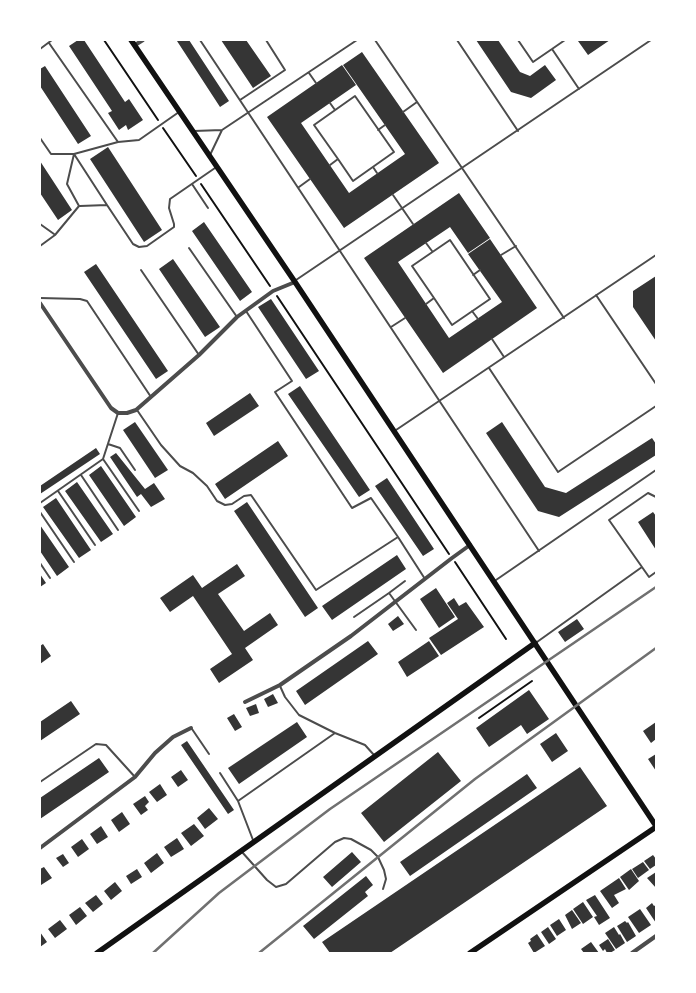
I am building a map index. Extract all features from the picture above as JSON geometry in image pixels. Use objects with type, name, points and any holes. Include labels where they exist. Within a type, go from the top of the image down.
[{"type":"main road","points":[[133,43],[394,431],[656,826],[470,953]]},
{"type":"main road","points":[[97,953],[535,643]]},
{"type":"street","points":[[133,43],[143,40]]},
{"type":"street","points":[[40,303],[111,408],[118,413],[128,413],[136,410],[199,355],[237,317],[273,291],[294,282]]},
{"type":"street","points":[[245,702],[280,685],[351,636],[470,545]]},
{"type":"street","points":[[40,848],[136,776],[155,753],[173,737],[191,728]]},
{"type":"street","points":[[632,953],[656,936]]},
{"type":"lane","points":[[40,49],[52,40]]},
{"type":"lane","points":[[200,40],[539,551]]},
{"type":"lane","points":[[240,100],[285,70],[266,40]]},
{"type":"lane","points":[[210,156],[222,130],[357,40]]},
{"type":"lane","points":[[375,40],[564,318]]},
{"type":"lane","points":[[458,40],[518,131]]},
{"type":"lane","points":[[518,40],[533,62],[565,40]]},
{"type":"lane","points":[[294,282],[649,41]]},
{"type":"lane","points":[[49,42],[118,142]]},
{"type":"lane","points":[[552,49],[579,89]]},
{"type":"lane","points":[[308,72],[316,83]]},
{"type":"lane","points":[[355,96],[394,152],[353,181],[314,125],[335,110],[355,96]]},
{"type":"lane","points":[[403,112],[417,102]]},
{"type":"lane","points":[[330,103],[335,110]]},
{"type":"lane","points":[[40,138],[51,154],[74,154],[118,142],[139,140],[180,112]]},
{"type":"lane","points":[[378,130],[385,125]]},
{"type":"lane","points":[[192,130],[222,130]]},
{"type":"lane","points":[[74,154],[133,244],[139,247],[148,246],[172,230],[174,224],[169,208],[170,199],[217,167]]},
{"type":"lane","points":[[74,154],[67,184],[79,206]]},
{"type":"lane","points":[[330,165],[338,159]]},
{"type":"lane","points":[[373,167],[377,173]]},
{"type":"lane","points":[[299,187],[310,179]]},
{"type":"lane","points":[[192,184],[208,208]]},
{"type":"lane","points":[[393,194],[413,224]]},
{"type":"lane","points":[[40,246],[55,235],[79,206],[107,205]]},
{"type":"lane","points":[[40,224],[55,235]]},
{"type":"lane","points":[[450,240],[473,275],[490,299],[452,325],[412,266],[450,240]]},
{"type":"lane","points":[[426,243],[432,252]]},
{"type":"lane","points":[[501,255],[516,246]]},
{"type":"lane","points":[[189,248],[237,317]]},
{"type":"lane","points":[[394,431],[656,255]]},
{"type":"lane","points":[[141,270],[199,355]]},
{"type":"lane","points":[[473,275],[480,270]]},
{"type":"lane","points":[[596,296],[656,384]]},
{"type":"lane","points":[[40,298],[80,298],[87,301],[151,397]]},
{"type":"lane","points":[[426,304],[434,298]]},
{"type":"lane","points":[[246,311],[292,381],[275,392],[352,508],[372,498],[425,578]]},
{"type":"lane","points":[[472,311],[478,319]]},
{"type":"lane","points":[[391,328],[405,318]]},
{"type":"lane","points":[[492,339],[504,358]]},
{"type":"lane","points":[[489,368],[558,472],[656,406]]},
{"type":"lane","points":[[136,410],[161,446],[180,466],[193,473],[207,486],[217,501],[225,506],[244,496],[251,495],[316,590],[398,537]]},
{"type":"lane","points":[[40,503],[103,459],[118,413]]},
{"type":"lane","points":[[108,444],[120,448],[136,470]]},
{"type":"lane","points":[[103,459],[139,512]]},
{"type":"lane","points":[[494,581],[656,470]]},
{"type":"lane","points":[[81,475],[118,530]]},
{"type":"lane","points":[[58,490],[95,545]]},
{"type":"lane","points":[[656,497],[648,494],[609,520],[649,577],[656,572]]},
{"type":"lane","points":[[40,512],[74,562]]},
{"type":"lane","points":[[40,563],[50,578]]},
{"type":"lane","points":[[535,643],[642,567]]},
{"type":"lane","points":[[354,617],[405,581]]},
{"type":"lane","points":[[389,592],[416,630]]},
{"type":"lane","points":[[280,685],[285,697],[299,715],[365,745],[375,757]]},
{"type":"lane","points":[[191,728],[209,754]]},
{"type":"lane","points":[[238,801],[335,733]]},
{"type":"lane","points":[[40,782],[96,744],[106,745],[136,776]]},
{"type":"lane","points":[[220,773],[238,801],[254,842]]},
{"type":"lane","points":[[241,851],[267,880],[276,887],[286,884],[335,842],[344,838],[351,839],[371,850],[378,857],[386,879],[383,889]]},
{"type":"path","points":[[104,40],[506,639]]},
{"type":"path","points":[[479,718],[532,681]]},
{"type":"building","points":[[78,40],[84,40],[125,102],[129,99],[143,120],[128,130],[126,125],[119,130],[108,113],[112,111],[69,46]]},
{"type":"building","points":[[189,40],[229,101],[220,107],[177,41]]},
{"type":"building","points":[[221,40],[246,40],[271,76],[253,88]]},
{"type":"building","points":[[476,40],[498,40],[520,72],[530,76],[545,65],[556,80],[531,98],[511,92]]},
{"type":"building","points":[[579,40],[610,40],[588,55]]},
{"type":"building","points":[[362,52],[439,163],[344,228],[267,117],[342,65],[356,85],[301,123],[349,193],[405,154],[343,65]]},
{"type":"building","points":[[45,66],[91,136],[78,144],[40,86],[40,69]]},
{"type":"building","points":[[108,147],[162,230],[144,242],[90,159]]},
{"type":"building","points":[[40,161],[72,210],[58,220],[40,193]]},
{"type":"building","points":[[459,193],[490,238],[468,253],[450,227],[398,262],[449,338],[502,302],[468,254],[490,239],[537,308],[443,373],[364,258]]},
{"type":"building","points":[[204,222],[252,292],[240,301],[192,231]]},
{"type":"building","points":[[173,259],[220,327],[205,337],[159,269]]},
{"type":"building","points":[[96,264],[168,371],[156,379],[84,272]]},
{"type":"building","points":[[656,276],[656,341],[633,307],[633,291]]},
{"type":"building","points":[[271,299],[319,371],[306,379],[258,307]]},
{"type":"building","points":[[300,386],[370,490],[359,497],[288,394]]},
{"type":"building","points":[[250,393],[259,406],[214,436],[206,423]]},
{"type":"building","points":[[135,422],[168,470],[155,478],[123,430]]},
{"type":"building","points":[[502,422],[545,487],[566,493],[652,438],[656,444],[656,455],[559,517],[538,511],[486,433]]},
{"type":"building","points":[[278,441],[288,456],[225,499],[215,484]]},
{"type":"building","points":[[96,448],[100,454],[40,494],[40,486]]},
{"type":"building","points":[[116,453],[145,489],[154,483],[165,499],[151,507],[141,494],[137,497],[110,457]]},
{"type":"building","points":[[101,466],[136,517],[124,526],[89,475]]},
{"type":"building","points":[[387,478],[434,549],[423,556],[375,486]]},
{"type":"building","points":[[77,482],[113,534],[101,542],[65,491]]},
{"type":"building","points":[[56,498],[91,550],[79,558],[43,507]]},
{"type":"building","points":[[247,502],[318,608],[305,617],[234,511]]},
{"type":"building","points":[[653,512],[656,516],[656,550],[638,522]]},
{"type":"building","points":[[40,525],[69,567],[57,576],[40,551]]},
{"type":"building","points":[[397,555],[406,569],[332,620],[322,606]]},
{"type":"building","points":[[237,564],[245,576],[218,594],[244,631],[270,613],[278,625],[245,648],[253,660],[219,683],[210,669],[232,654],[193,596],[170,612],[160,598],[193,575],[202,588]]},
{"type":"building","points":[[40,574],[46,583],[40,587]]},
{"type":"building","points":[[436,588],[455,617],[439,628],[420,599]]},
{"type":"building","points":[[454,598],[459,606],[466,602],[484,627],[441,655],[429,638],[458,619],[447,603]]},
{"type":"building","points":[[398,616],[404,624],[393,631],[388,624]]},
{"type":"building","points":[[577,619],[584,629],[565,642],[558,632]]},
{"type":"building","points":[[368,641],[378,654],[305,705],[296,691]]},
{"type":"building","points":[[429,641],[439,656],[407,677],[398,662]]},
{"type":"building","points":[[43,644],[51,656],[40,664],[40,646]]},
{"type":"building","points":[[529,690],[549,719],[527,734],[521,725],[489,747],[476,728]]},
{"type":"building","points":[[273,694],[278,703],[268,707],[264,699]]},
{"type":"building","points":[[71,701],[80,714],[40,741],[40,722]]},
{"type":"building","points":[[256,704],[259,713],[250,716],[246,708]]},
{"type":"building","points":[[234,714],[242,727],[235,731],[227,718]]},
{"type":"building","points":[[297,722],[307,737],[239,784],[228,768]]},
{"type":"building","points":[[656,722],[656,739],[651,743],[643,731]]},
{"type":"building","points":[[556,733],[568,751],[552,762],[540,744]]},
{"type":"building","points":[[187,741],[234,810],[228,814],[181,745]]},
{"type":"building","points":[[438,752],[461,781],[384,842],[361,813]]},
{"type":"building","points":[[656,754],[656,771],[648,759]]},
{"type":"building","points":[[99,758],[109,772],[40,819],[40,798]]},
{"type":"building","points":[[580,767],[607,806],[390,953],[330,953],[322,942]]},
{"type":"building","points":[[181,770],[188,780],[178,787],[171,777]]},
{"type":"building","points":[[527,774],[537,788],[410,876],[400,862]]},
{"type":"building","points":[[160,784],[167,795],[157,802],[149,792]]},
{"type":"building","points":[[145,796],[149,802],[145,806],[148,810],[141,815],[133,804]]},
{"type":"building","points":[[209,808],[218,819],[205,829],[197,818]]},
{"type":"building","points":[[122,812],[130,824],[119,832],[111,820]]},
{"type":"building","points":[[194,824],[204,836],[191,846],[181,833]]},
{"type":"building","points":[[101,826],[108,837],[97,844],[90,834]]},
{"type":"building","points":[[177,838],[184,849],[171,857],[164,847]]},
{"type":"building","points":[[82,839],[89,849],[78,857],[71,847]]},
{"type":"building","points":[[352,852],[361,862],[332,887],[323,877]]},
{"type":"building","points":[[157,853],[164,863],[151,873],[144,863]]},
{"type":"building","points":[[63,854],[69,863],[63,867],[56,858]]},
{"type":"building","points":[[653,855],[656,859],[656,865],[650,869],[644,861]]},
{"type":"building","points":[[643,862],[649,870],[638,878],[632,869]]},
{"type":"building","points":[[44,867],[52,878],[41,885],[40,869]]},
{"type":"building","points":[[137,869],[142,877],[131,884],[126,876]]},
{"type":"building","points":[[631,869],[639,881],[629,890],[620,877]]},
{"type":"building","points":[[656,872],[656,888],[647,878]]},
{"type":"building","points":[[366,876],[373,885],[365,892],[368,896],[314,939],[303,926]]},
{"type":"building","points":[[619,878],[626,889],[614,895],[619,903],[612,908],[600,891]]},
{"type":"building","points":[[115,882],[122,891],[111,900],[104,891]]},
{"type":"building","points":[[96,895],[103,904],[93,912],[85,903]]},
{"type":"building","points":[[595,895],[610,918],[599,925],[594,917],[597,916],[586,900]]},
{"type":"building","points":[[583,902],[593,917],[583,924],[573,909]]},
{"type":"building","points":[[652,903],[654,906],[656,905],[656,923],[646,908]]},
{"type":"building","points":[[80,907],[87,916],[76,925],[69,915]]},
{"type":"building","points":[[640,909],[651,925],[639,933],[628,917]]},
{"type":"building","points":[[572,910],[581,923],[572,929],[565,915]]},
{"type":"building","points":[[559,919],[566,930],[557,936],[550,925]]},
{"type":"building","points":[[60,920],[67,929],[55,938],[48,929]]},
{"type":"building","points":[[625,921],[628,922],[636,936],[627,942],[617,926]]},
{"type":"building","points":[[548,927],[556,939],[549,944],[541,932]]},
{"type":"building","points":[[614,927],[625,943],[616,949],[605,933]]},
{"type":"building","points":[[40,932],[47,942],[40,947]]},
{"type":"building","points":[[537,934],[545,946],[534,953],[528,943]]},
{"type":"building","points":[[608,939],[615,950],[610,953],[607,953],[605,949],[603,951],[599,945]]},
{"type":"building","points":[[591,942],[599,953],[584,953],[581,949]]},
{"type":"railway","points":[[153,953],[219,893],[330,809],[656,587]]},
{"type":"railway","points":[[259,953],[475,779],[656,648]]}]
